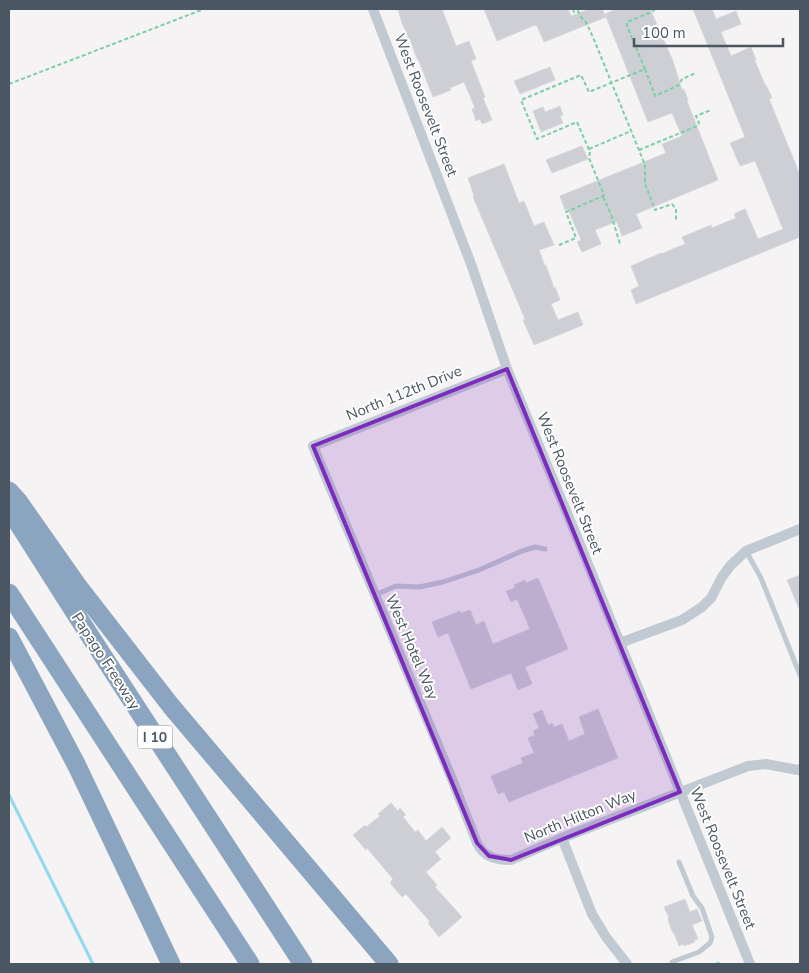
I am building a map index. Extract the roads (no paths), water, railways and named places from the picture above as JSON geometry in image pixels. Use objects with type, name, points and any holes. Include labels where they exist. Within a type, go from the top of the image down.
[{"type":"highway","points":[[9,491],[110,628],[171,706],[389,964]]},
{"type":"highway","name":"Papago Freeway","points":[[9,508],[303,964]]},
{"type":"highway","points":[[9,593],[250,964]]},
{"type":"highway","points":[[9,637],[77,766],[171,964]]},
{"type":"street","name":"West Roosevelt Street","points":[[373,9],[472,264],[507,369],[750,964]]},
{"type":"street","name":"North 112th Drive","points":[[313,446],[507,369]]},
{"type":"street","name":"West Hotel Way","points":[[313,446],[452,779],[476,842],[481,852],[489,856]]},
{"type":"street","points":[[620,643],[682,620],[702,607],[711,598],[730,566],[746,551],[800,530]]},
{"type":"street","name":"North Hilton Way","points":[[489,856],[502,860],[511,860],[562,838],[748,766],[766,764],[800,769]]},
{"type":"street","points":[[562,838],[592,914],[606,937],[627,964]]},
{"type":"lane","points":[[374,596],[396,586],[419,587],[442,582],[479,570],[535,547],[545,549]]},
{"type":"lane","points":[[746,551],[761,578],[800,675]]},
{"type":"lane","points":[[672,962],[699,952],[710,943],[712,937],[702,908],[693,896],[679,862]]},
{"type":"waterway","points":[[9,795],[93,964]]}]
